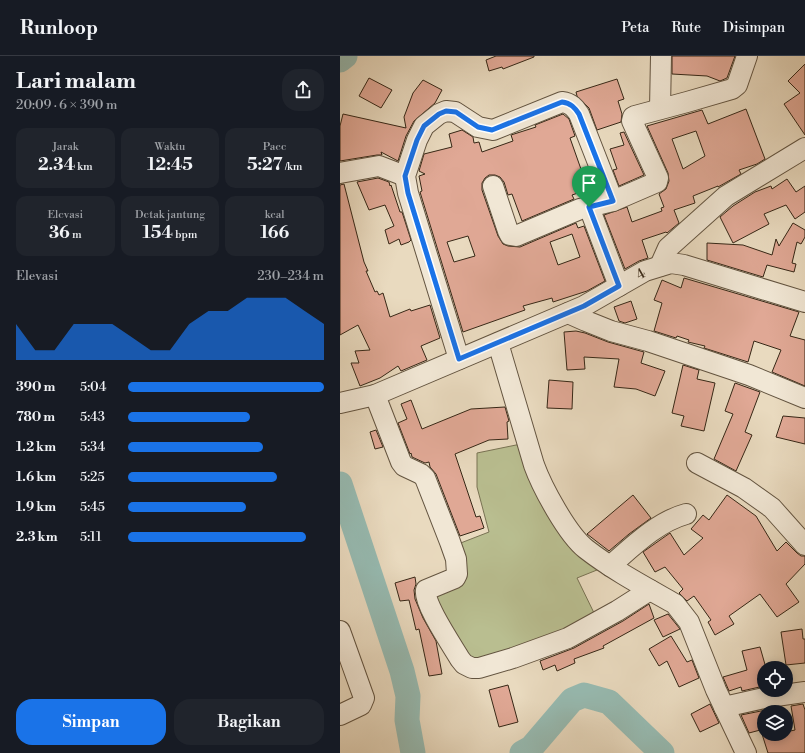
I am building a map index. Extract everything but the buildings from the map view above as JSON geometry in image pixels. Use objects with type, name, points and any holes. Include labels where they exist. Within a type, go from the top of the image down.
[{"type":"street","points":[[660,109],[661,56]]},
{"type":"street","points":[[493,186],[508,231],[510,235],[516,236],[580,209],[613,201],[658,182],[658,178],[632,119],[635,116],[732,89],[737,85],[747,56]]},
{"type":"street","points":[[459,359],[408,193],[405,176],[417,140],[424,126],[439,114],[446,111],[456,112],[478,127],[492,130],[562,102],[567,102],[573,106],[579,114],[613,201]]},
{"type":"street","points":[[660,266],[668,248],[726,196],[805,148]]},
{"type":"street","points":[[340,173],[379,166],[405,176]]},
{"type":"street","points":[[589,207],[619,286]]},
{"type":"street","name":"4","points":[[346,402],[375,395],[568,313],[584,306],[644,271],[670,263],[684,265],[805,302]]},
{"type":"street","points":[[568,313],[611,331],[648,341],[749,375],[805,398]]},
{"type":"street","points":[[498,343],[540,481],[572,535],[585,548],[610,566],[675,604],[689,622],[716,690],[746,753]]},
{"type":"street","points":[[375,395],[387,424],[398,458],[404,466],[421,474],[425,478],[450,542],[458,569],[457,576],[426,590],[425,594],[432,613],[464,664],[472,668],[479,668],[513,658],[568,638],[617,611],[650,590]]},
{"type":"street","points":[[697,463],[744,488],[772,508],[805,545]]},
{"type":"street","points":[[610,566],[637,542],[672,518],[686,514]]},
{"type":"street","points":[[340,631],[364,698],[361,705],[340,715]]},
{"type":"street","points":[[724,707],[769,697],[805,692]]},
{"type":"green space","points":[[521,444],[602,568],[577,578],[596,617],[517,651],[473,660],[439,617],[427,592],[461,579],[453,546],[489,532],[477,487],[477,453]]},
{"type":"waterway","points":[[340,60],[345,56]]},
{"type":"waterway","points":[[340,484],[402,671],[408,696],[407,720],[413,753]]},
{"type":"waterway","points":[[522,753],[531,748],[572,700],[584,695],[609,702],[662,753]]},
{"type":"route","points":[[562,102],[567,102],[573,106],[579,114],[613,201],[589,207],[619,286],[584,306],[459,359],[408,193],[405,176],[417,140],[424,126],[430,120],[446,111],[456,112],[478,127],[486,130],[492,130],[562,102]]}]
